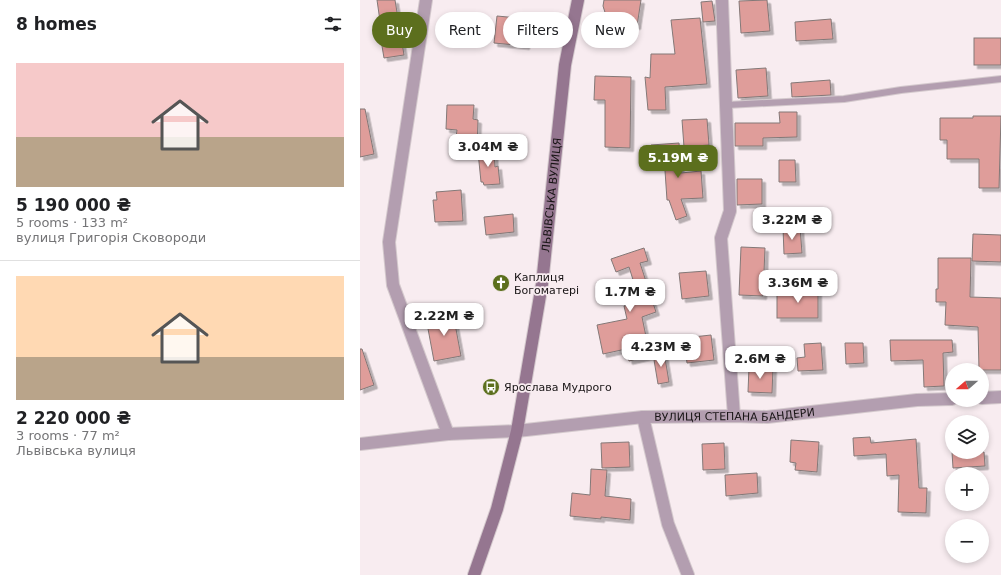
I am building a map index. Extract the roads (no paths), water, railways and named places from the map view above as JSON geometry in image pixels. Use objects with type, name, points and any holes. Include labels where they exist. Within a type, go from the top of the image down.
[{"type":"main road","name":"ЛЬВІВСЬКА ВУЛИЦЯ","points":[[474,575],[498,509],[517,431],[542,284],[565,65],[578,0]]},
{"type":"street","points":[[426,0],[390,242],[393,285],[448,434]]},
{"type":"street","points":[[722,0],[730,211],[721,238],[734,416]]},
{"type":"street","points":[[989,398],[1001,397]]},
{"type":"street","name":"ВУЛИЦЯ СТЕПАНА БАНДЕРИ","points":[[360,444],[448,434],[517,431],[643,416],[767,417],[917,400],[945,399]]},
{"type":"street","points":[[643,416],[668,524],[688,575]]},
{"type":"lane","points":[[727,105],[844,99],[985,79],[1001,79]]},
{"type":"place","name":"Каплиця Богоматері","points":[[501,283]]},
{"type":"place","name":"Ярослава Мудрого","points":[[491,387]]}]
